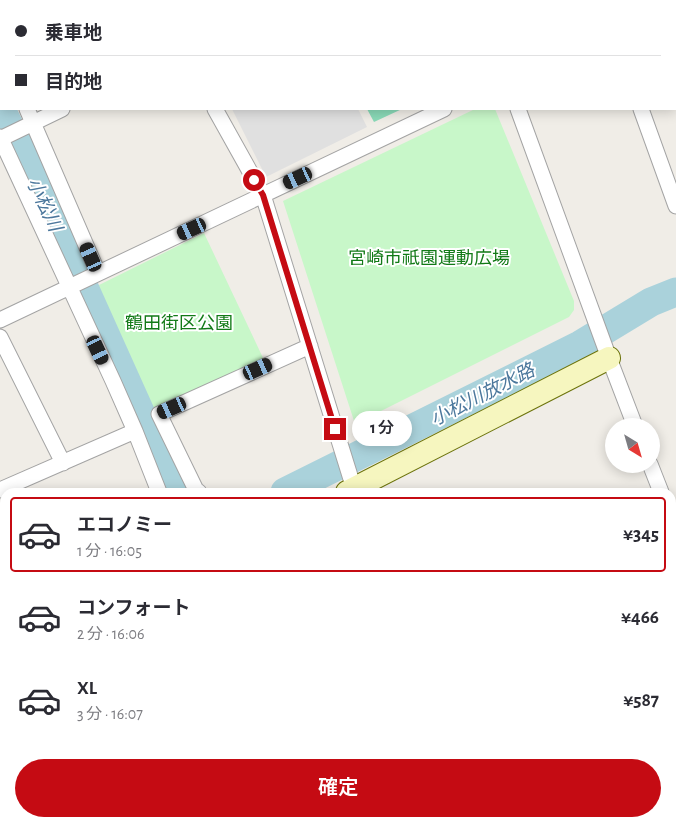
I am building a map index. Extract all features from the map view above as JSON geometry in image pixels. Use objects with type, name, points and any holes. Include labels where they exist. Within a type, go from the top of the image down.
[{"type":"street","points":[[27,110],[98,274]]},
{"type":"street","points":[[60,110],[1,138],[135,431],[157,488]]},
{"type":"street","points":[[215,110],[263,195],[351,488]]},
{"type":"street","points":[[0,320],[442,110]]},
{"type":"street","points":[[518,110],[632,418]]},
{"type":"street","points":[[641,110],[676,206]]},
{"type":"street","points":[[0,337],[64,462]]},
{"type":"street","points":[[195,488],[159,414],[310,346]]},
{"type":"street","points":[[358,488],[607,353]]},
{"type":"street","points":[[6,488],[135,431]]},
{"type":"street","points":[[654,473],[659,488]]},
{"type":"green space","points":[[368,110],[400,110],[374,122]]},
{"type":"green space","name":"宮崎市祇園運動広場","points":[[473,110],[495,110],[574,301],[574,310],[569,317],[355,424],[283,201]]},
{"type":"green space","name":"鶴田街区公園","points":[[204,233],[264,360],[150,410],[97,286]]},
{"type":"shaded area","points":[[232,110],[358,110],[367,127],[266,177]]},
{"type":"waterway","name":"小松川","points":[[1,110],[38,185],[175,488]]},
{"type":"waterway","name":"小松川放水路","points":[[293,488],[580,345],[651,302],[676,292]]},
{"type":"route","points":[[254,180],[263,195],[335,429]]}]
